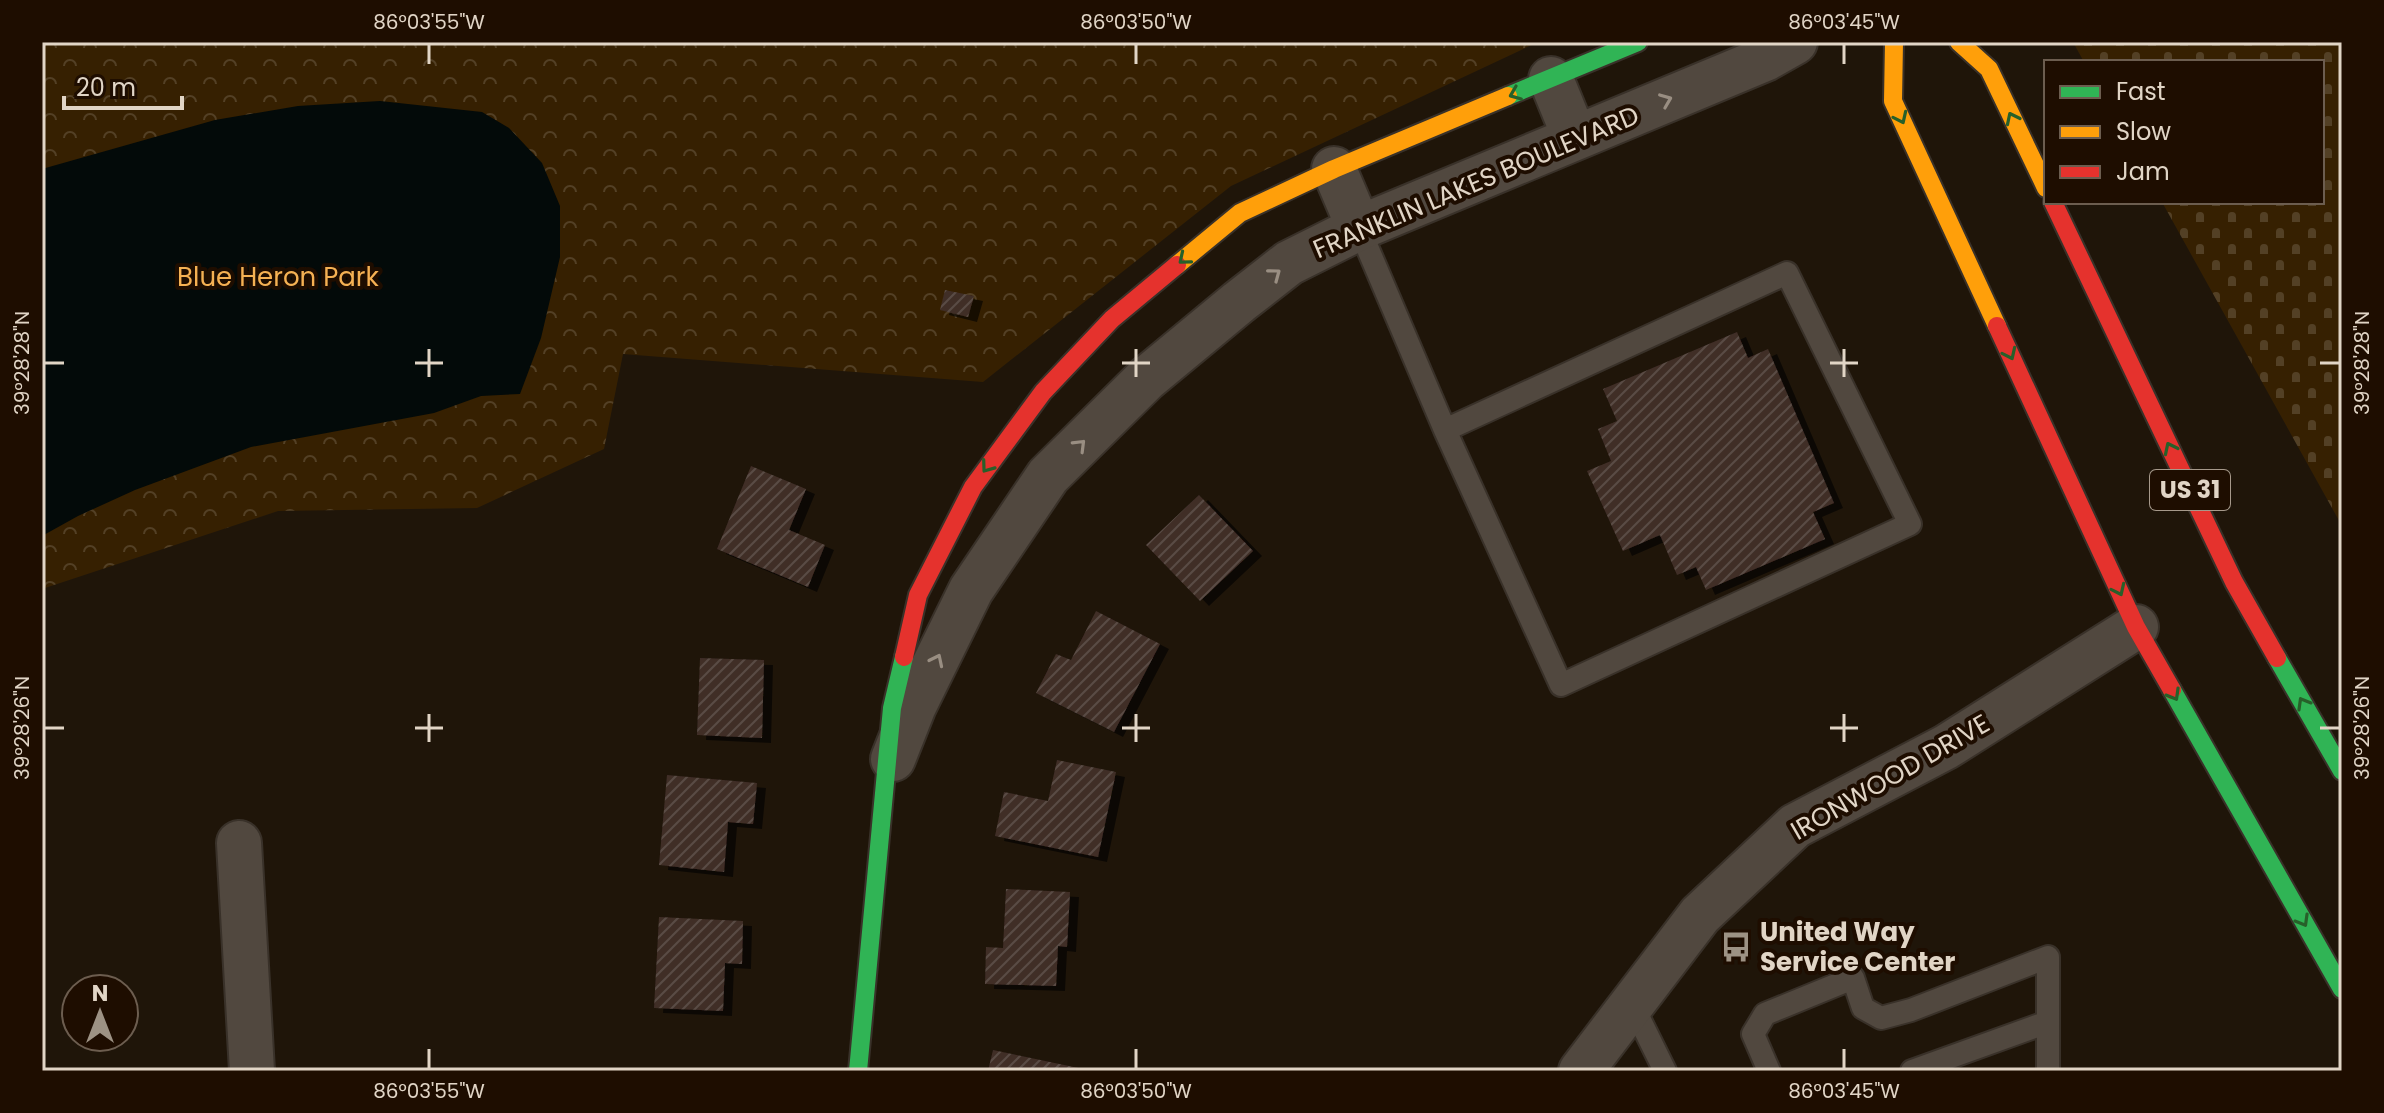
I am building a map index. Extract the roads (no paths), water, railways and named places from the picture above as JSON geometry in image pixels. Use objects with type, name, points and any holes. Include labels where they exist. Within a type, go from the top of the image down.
[{"type":"main road","name":"FRANKLIN LAKES BOULEVARD","points":[[858,1071],[892,708],[918,595],[973,487],[1034,404],[1112,319],[1240,213],[1334,169],[1638,42]]},
{"type":"main road","points":[[1894,42],[1893,101],[2136,627],[2342,989]]},
{"type":"main road","points":[[1959,42],[1989,69],[2044,184]]},
{"type":"main road","name":"US 31","points":[[2054,204],[2234,582],[2342,771]]},
{"type":"street","name":"FRANKLIN LAKES BOULEVARD","points":[[884,783],[914,706],[971,590],[1048,476],[1146,379],[1239,302],[1289,263],[1359,228],[1765,59],[1795,42]]},
{"type":"street","points":[[1551,79],[1575,138]]},
{"type":"street","points":[[1334,169],[1359,228]]},
{"type":"street","name":"IRONWOOD DRIVE","points":[[1581,1071],[1700,915],[1795,826],[1946,747],[2136,627]]},
{"type":"street","points":[[239,843],[252,1071]]},
{"type":"lane","points":[[1359,228],[1445,430],[1561,685],[1910,524],[1787,273],[1445,430]]},
{"type":"lane","points":[[1769,1071],[1753,1034],[1765,1014],[1853,978],[1863,1008],[1881,1018],[1911,1010],[2048,957],[2048,1071]]},
{"type":"lane","points":[[1632,1004],[1665,1071]]},
{"type":"lane","points":[[1912,1071],[2048,1022]]},
{"type":"place","name":"United Way Service Center","points":[[1736,947]]},
{"type":"park label","name":"Blue Heron Park","points":[[278,277]]}]
